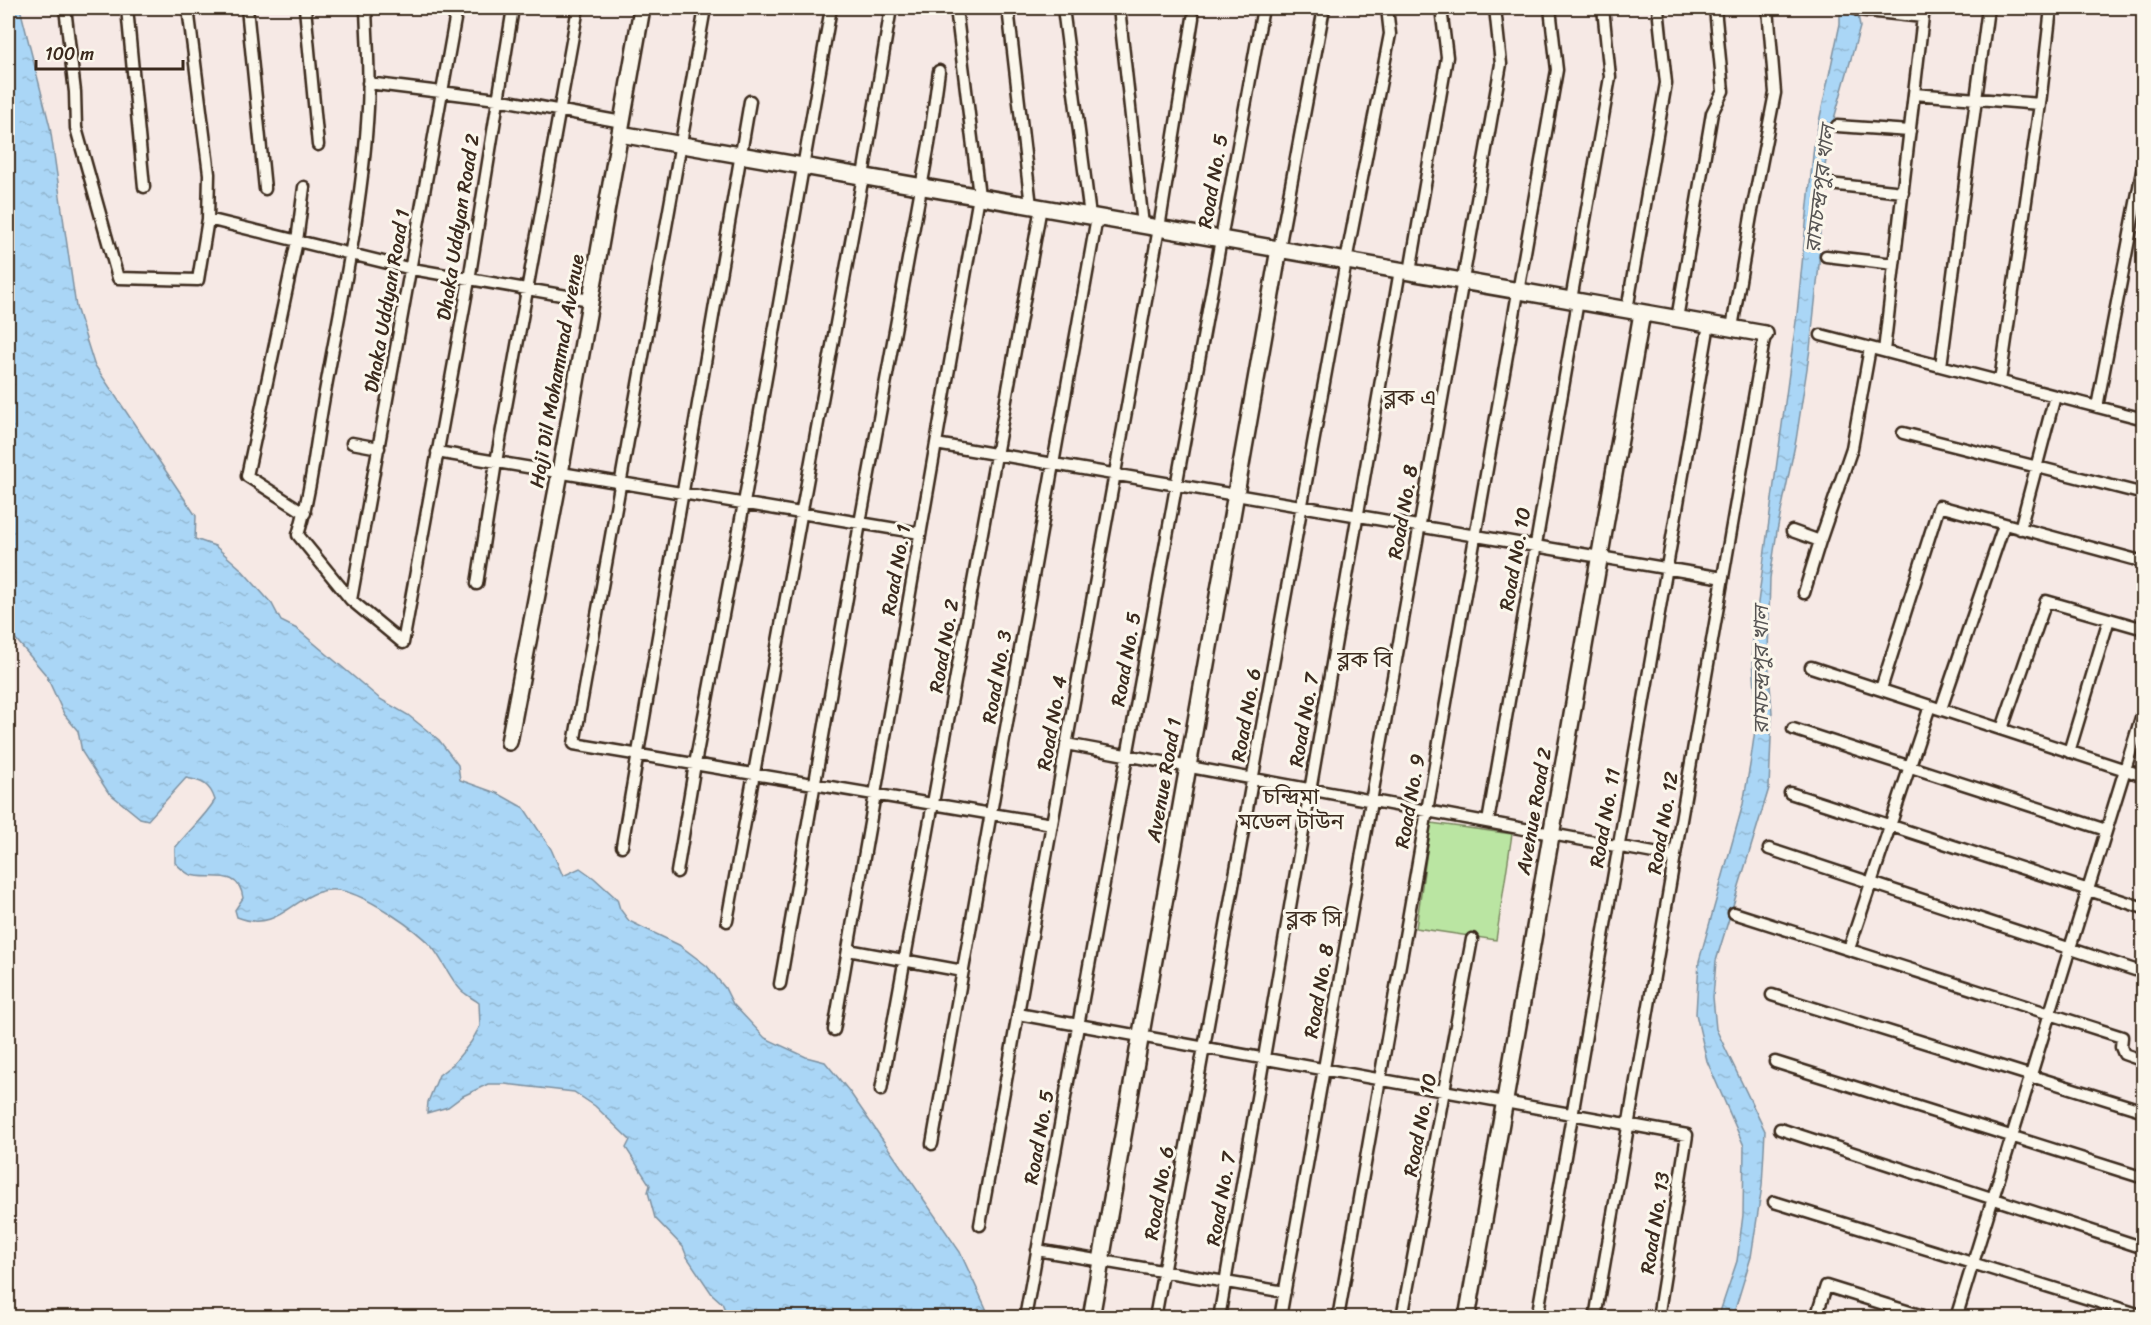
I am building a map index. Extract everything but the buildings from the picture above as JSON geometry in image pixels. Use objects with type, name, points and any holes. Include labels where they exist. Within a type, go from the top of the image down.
[{"type":"street","points":[[65,8],[75,93],[76,128],[118,278],[198,280],[208,219],[209,174],[188,8]]},
{"type":"street","points":[[127,8],[144,187]]},
{"type":"street","points":[[247,8],[265,189]]},
{"type":"street","points":[[304,8],[318,145]]},
{"type":"street","points":[[351,600],[298,535],[305,513],[316,435],[351,253],[368,107],[366,8]]},
{"type":"street","name":"Dhaka Uddyan Road 1","points":[[351,600],[457,8]]},
{"type":"street","name":"Dhaka Uddyan Road 2","points":[[351,600],[403,643],[470,280],[513,8]]},
{"type":"street","points":[[477,584],[496,462],[578,8]]},
{"type":"street","name":"Haji Dil Mohammad Avenue","points":[[509,742],[560,473],[642,8]]},
{"type":"street","points":[[705,8],[574,744],[1052,824]]},
{"type":"street","points":[[677,872],[831,8]]},
{"type":"street","points":[[727,921],[863,176],[891,8]]},
{"type":"street","name":"Road No. 1","points":[[834,1030],[979,196],[956,8]]},
{"type":"street","name":"Road No. 2","points":[[881,1090],[997,454],[1036,207],[1008,8]]},
{"type":"street","name":"Road No. 3","points":[[933,1144],[1053,464],[1094,217],[1064,8]]},
{"type":"street","points":[[1119,8],[1143,225]]},
{"type":"street","name":"Road No. 5","points":[[1025,1317],[1263,8]]},
{"type":"street","points":[[1279,249],[1324,8]]},
{"type":"street","name":"Road No. 6","points":[[1155,1317],[1346,261],[1390,34],[1388,8]]},
{"type":"street","name":"Road No. 7","points":[[1219,1317],[1357,516],[1447,57],[1441,8]]},
{"type":"street","name":"Road No. 8","points":[[1281,1317],[1501,64],[1495,8]]},
{"type":"street","name":"Road No. 9","points":[[1338,1317],[1557,70],[1550,8]]},
{"type":"street","name":"Road No. 10","points":[[1488,822],[1536,546],[1610,77],[1603,8]]},
{"type":"street","points":[[1635,311],[1666,83],[1658,8]]},
{"type":"street","points":[[1677,319],[1712,113],[1723,91],[1715,8]]},
{"type":"street","points":[[1732,328],[1750,216],[1774,93],[1768,8]]},
{"type":"street","points":[[1941,366],[1988,8]]},
{"type":"street","points":[[2000,381],[2040,104],[2051,8]]},
{"type":"street","points":[[1858,10],[1924,12],[1884,351]]},
{"type":"street","name":"Road No. 4","points":[[980,1225],[1159,228],[1193,18]]},
{"type":"street","points":[[780,984],[929,144],[939,70]]},
{"type":"street","points":[[368,83],[497,99],[560,111],[680,144],[1765,334]]},
{"type":"street","points":[[1914,94],[2040,104]]},
{"type":"street","points":[[622,846],[750,101]]},
{"type":"street","points":[[1837,126],[1910,131]]},
{"type":"street","points":[[2097,407],[2144,161]]},
{"type":"street","points":[[1829,184],[1903,192]]},
{"type":"street","points":[[304,187],[297,242],[247,476],[305,513]]},
{"type":"street","points":[[208,219],[412,269],[590,300]]},
{"type":"street","name":"Avenue Road 1","points":[[1091,1317],[1279,249]]},
{"type":"street","points":[[1826,256],[1894,264]]},
{"type":"street","name":"Avenue Road 2","points":[[1467,1317],[1599,557],[1635,311]]},
{"type":"street","name":"Road No. 11","points":[[1537,1317],[1709,324]]},
{"type":"street","name":"Road No. 12","points":[[1595,1317],[1765,334]]},
{"type":"street","points":[[1821,335],[2144,419]]},
{"type":"street","points":[[1804,593],[1852,448],[1870,348]]},
{"type":"street","points":[[2020,529],[2055,396]]},
{"type":"street","points":[[1902,433],[2144,494]]},
{"type":"street","points":[[352,443],[379,448]]},
{"type":"street","points":[[936,444],[1723,578]]},
{"type":"street","points":[[437,452],[920,533]]},
{"type":"street","points":[[1881,690],[1939,506],[2144,562]]},
{"type":"street","points":[[1850,949],[1910,767],[1935,708],[2004,525]]},
{"type":"street","points":[[1792,531],[1820,541]]},
{"type":"street","points":[[2002,729],[2046,601],[2144,628]]},
{"type":"street","points":[[2069,752],[2109,619]]},
{"type":"street","points":[[1811,667],[2144,776]]},
{"type":"street","points":[[1956,1317],[2144,708]]},
{"type":"street","points":[[1793,729],[2106,830]]},
{"type":"street","points":[[1066,744],[1675,857]]},
{"type":"street","points":[[1790,793],[2144,908]]},
{"type":"street","points":[[1769,849],[2144,973]]},
{"type":"street","points":[[1734,913],[2122,1037],[2121,1047],[2124,1054],[2144,1061]]},
{"type":"street","name":"Road No. 10","points":[[1402,1317],[1472,939]]},
{"type":"street","points":[[848,950],[963,971]]},
{"type":"street","points":[[1772,995],[2144,1111]]},
{"type":"street","points":[[1018,1014],[1629,1125]]},
{"type":"street","points":[[1775,1062],[2144,1178]]},
{"type":"street","name":"Road No. 13","points":[[1629,1125],[1688,1135],[1658,1317]]},
{"type":"street","points":[[1780,1129],[2144,1248]]},
{"type":"street","points":[[1774,1202],[2144,1316]]},
{"type":"street","points":[[1037,1250],[1285,1292]]},
{"type":"street","points":[[1816,1317],[1826,1286],[1895,1312],[1929,1317]]},
{"type":"green space","points":[[1431,823],[1512,834],[1496,940],[1416,928]]},
{"type":"water","points":[[8,8],[20,8],[50,127],[76,307],[94,364],[196,516],[195,539],[215,546],[240,568],[272,604],[281,621],[297,629],[380,699],[408,715],[439,740],[458,765],[460,780],[499,794],[524,808],[551,849],[563,876],[580,868],[617,899],[620,909],[629,921],[679,945],[707,966],[725,988],[733,1004],[765,1038],[806,1057],[825,1062],[849,1091],[960,1252],[990,1317],[728,1317],[722,1303],[712,1294],[687,1257],[683,1247],[655,1218],[648,1192],[650,1185],[626,1148],[630,1140],[595,1106],[574,1092],[488,1084],[463,1096],[448,1107],[427,1113],[428,1102],[439,1075],[453,1064],[471,1042],[480,1026],[479,1003],[459,988],[432,947],[415,931],[368,901],[347,892],[330,890],[316,893],[268,920],[254,921],[237,917],[235,910],[243,898],[236,882],[223,877],[191,875],[175,863],[175,848],[215,800],[208,787],[201,782],[186,778],[148,820],[140,818],[108,792],[82,752],[78,731],[64,714],[46,675],[8,630]]},
{"type":"water","name":"রামচন্দ্রপুর খাল","points":[[1840,8],[1857,8],[1860,27],[1830,133],[1821,193],[1819,265],[1810,349],[1796,440],[1777,531],[1770,578],[1768,657],[1772,713],[1769,788],[1716,961],[1713,997],[1716,1029],[1765,1131],[1762,1186],[1751,1257],[1734,1313],[1730,1317],[1715,1318],[1720,1312],[1737,1261],[1743,1215],[1744,1146],[1707,1061],[1696,1014],[1699,961],[1743,804],[1750,765],[1757,716],[1752,647],[1797,314],[1814,145],[1840,24]]},
{"type":"district","name":"ব্লক এ","points":[[1410,397]]},
{"type":"district","name":"ব্লক বি","points":[[1365,659]]},
{"type":"district","name":"চন্দ্রিমা মডেল টাউন","points":[[1291,808]]},
{"type":"district","name":"ব্লক সি","points":[[1314,918]]}]
